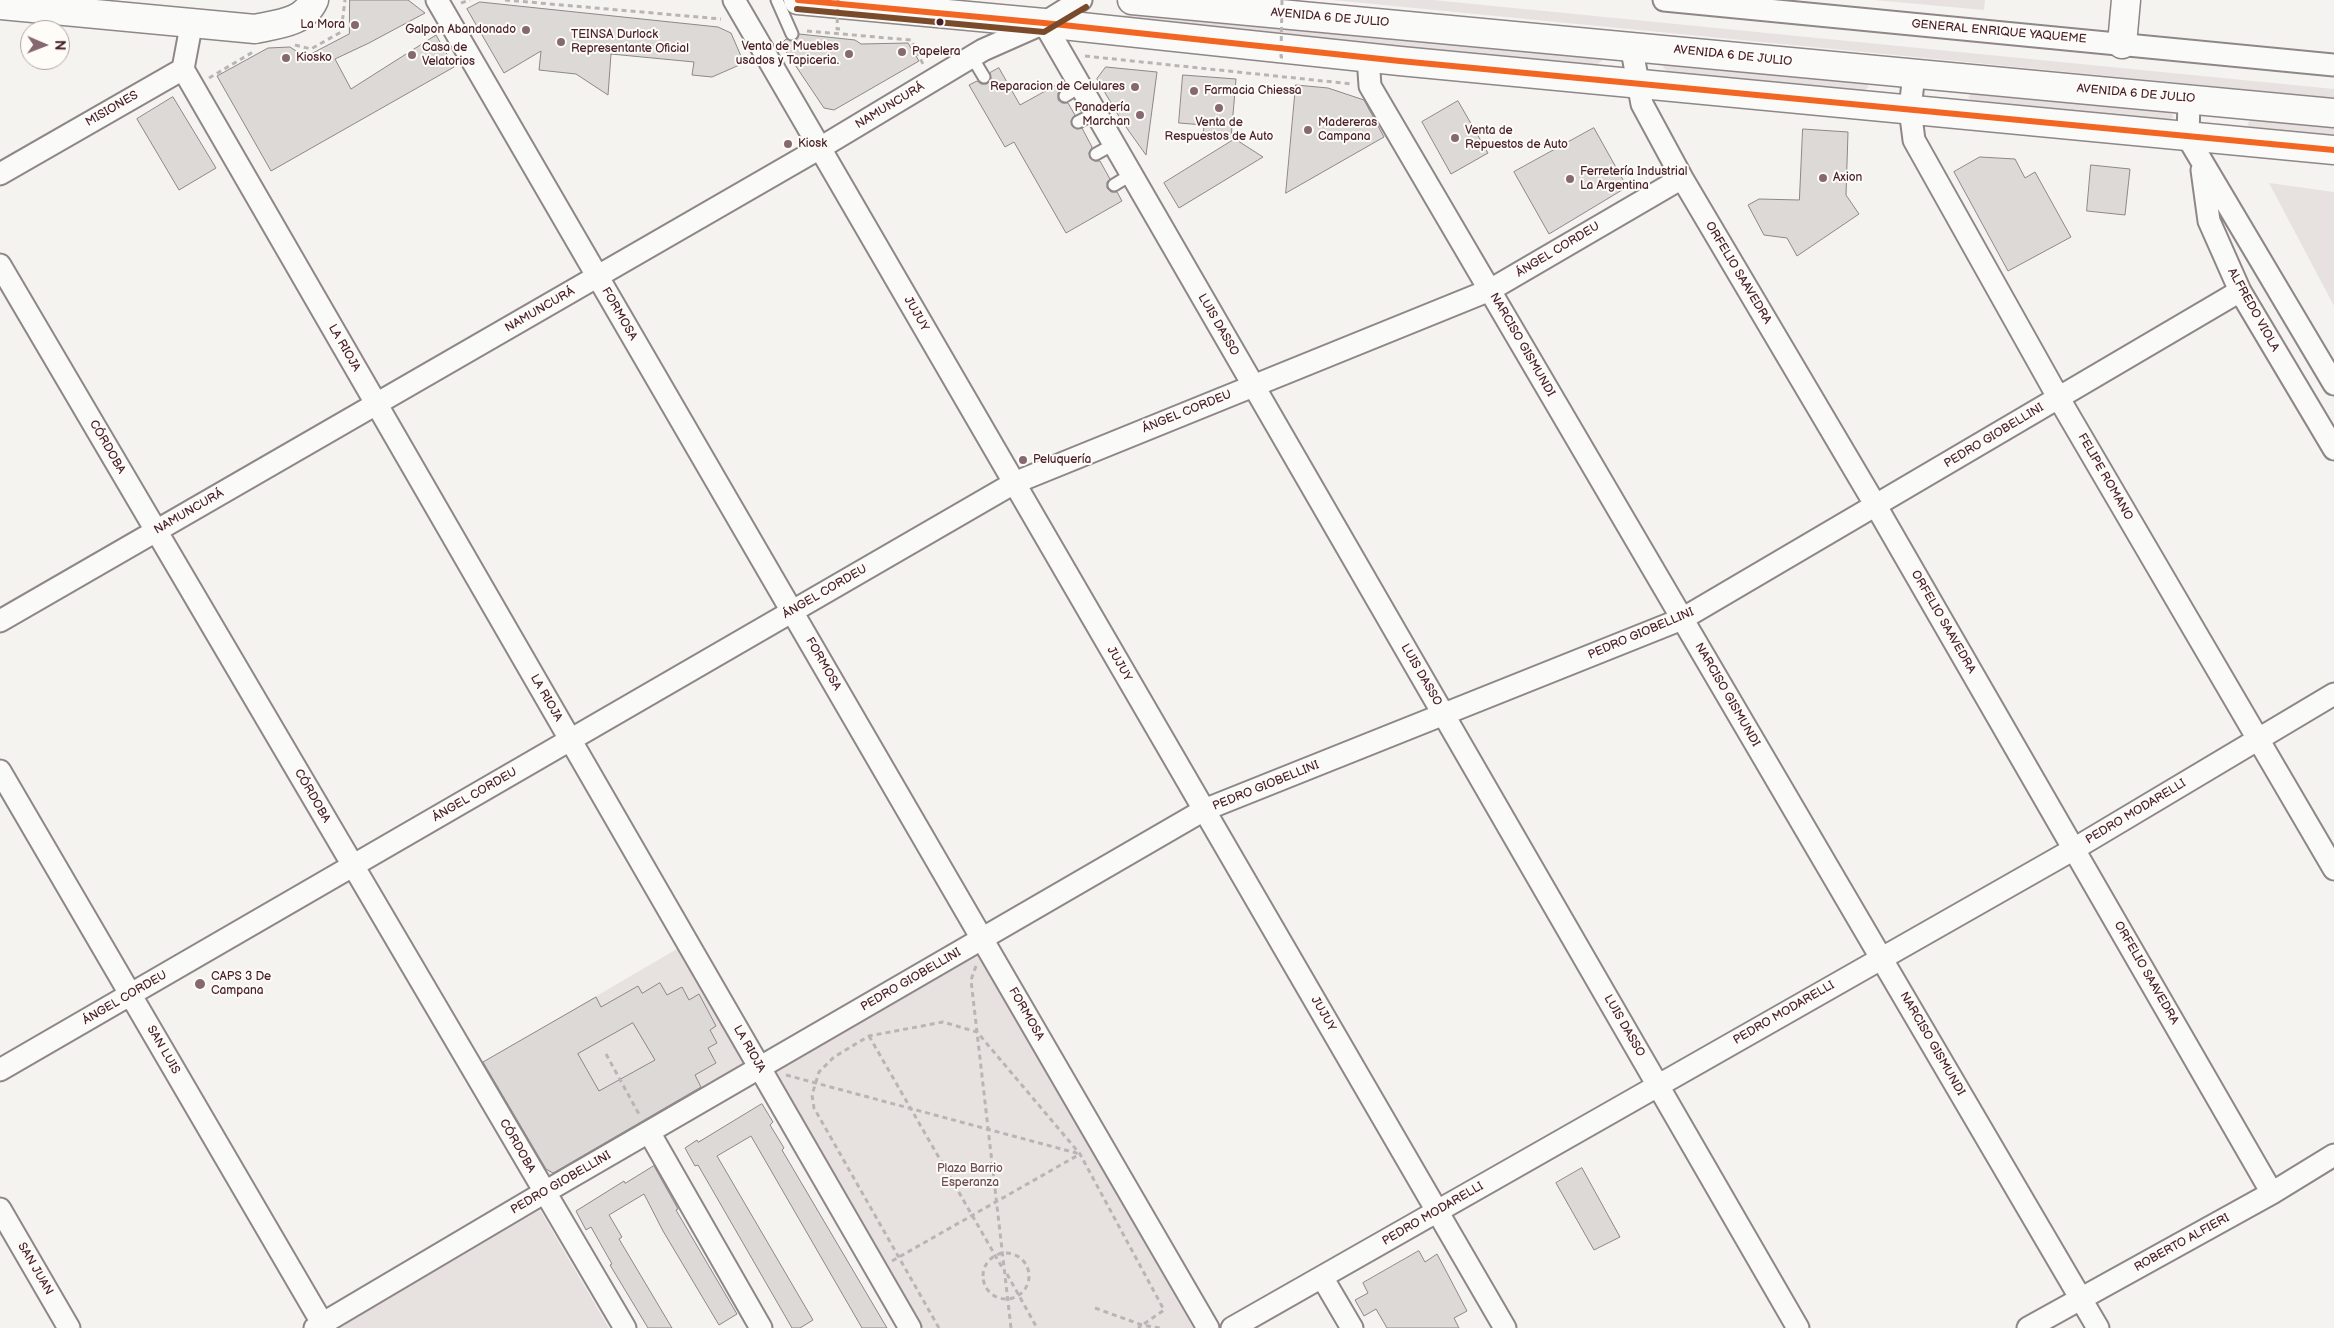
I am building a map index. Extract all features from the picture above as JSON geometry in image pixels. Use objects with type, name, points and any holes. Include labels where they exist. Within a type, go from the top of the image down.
[{"type":"main road","points":[[0,5],[192,21],[255,29],[291,22],[310,10],[314,0]]},
{"type":"main road","points":[[798,0],[1910,109],[2194,149],[2334,150]]},
{"type":"main road","name":"AVENIDA 6 DE JULIO","points":[[1132,0],[1631,45],[1914,74],[2334,113]]},
{"type":"main road","points":[[2119,44],[2121,0]]},
{"type":"main road","points":[[2119,44],[2126,0]]},
{"type":"street","name":"FORMOSA","points":[[437,0],[1208,1328]]},
{"type":"street","name":"JUJUY","points":[[734,0],[1505,1328]]},
{"type":"street","name":"NAMUNCURÁ","points":[[0,621],[820,148],[972,57],[1044,23],[1081,0]]},
{"type":"street","name":"GENERAL ENRIQUE YAQUEME","points":[[1664,0],[2334,65]]},
{"type":"street","points":[[183,69],[192,21]]},
{"type":"street","name":"LUIS DASSO","points":[[1044,23],[1062,53],[1073,91],[1105,149],[1132,174],[1798,1328]]},
{"type":"street","name":"ORFELIO SAAVEDRA","points":[[1631,45],[1642,104],[1682,178],[1876,506],[2272,1193]]},
{"type":"street","name":"NARCISO GISMUNDI","points":[[1368,57],[1370,86],[2098,1328]]},
{"type":"street","name":"MISIONES","points":[[0,174],[183,69]]},
{"type":"street","name":"LA RIOJA","points":[[183,69],[910,1328]]},
{"type":"street","name":"FELIPE ROMANO","points":[[1914,74],[1910,109],[1914,140],[2058,398],[2334,869]]},
{"type":"street","name":"ALFREDO VIOLA","points":[[2190,99],[2194,149],[2209,221],[2240,291],[2334,449]]},
{"type":"street","points":[[2194,149],[2334,384]]},
{"type":"street","name":"ÁNGEL CORDEU","points":[[0,1070],[1014,483],[1490,290],[1682,178]]},
{"type":"street","name":"CÓRDOBA","points":[[0,265],[625,1328]]},
{"type":"street","name":"PEDRO GIOBELLINI","points":[[321,1327],[544,1192],[1204,810],[1682,619],[2240,291]]},
{"type":"street","name":"PEDRO MODARELLI","points":[[1232,1328],[1881,957],[2074,849],[2334,694]]},
{"type":"street","name":"SAN LUIS","points":[[0,771],[321,1327]]},
{"type":"street","points":[[649,1132],[761,1328]]},
{"type":"street","name":"ROBERTO ALFIERI","points":[[2028,1328],[2272,1193],[2334,1155]]},
{"type":"street","name":"SAN JUAN","points":[[0,1209],[69,1328]]},
{"type":"street","points":[[1322,1277],[1352,1328]]},
{"type":"lane","points":[[777,0],[791,31]]},
{"type":"lane","points":[[972,57],[984,77]]},
{"type":"lane","points":[[1114,185],[1132,174]]},
{"type":"path","points":[[506,0],[746,22]]},
{"type":"path","points":[[838,0],[838,29],[841,29]]},
{"type":"path","points":[[1282,0],[1280,57],[1283,57]]},
{"type":"path","points":[[791,31],[911,40],[928,73]]},
{"type":"path","points":[[1062,53],[1370,86]]},
{"type":"path","points":[[982,939],[971,980],[1011,1328]]},
{"type":"path","points":[[939,1328],[814,1108],[812,1096],[814,1083],[826,1064],[869,1036],[943,1022],[977,1032],[1080,1154],[1164,1310],[1138,1328]]},
{"type":"path","points":[[869,1036],[1038,1328]]},
{"type":"path","points":[[606,1054],[649,1132]]},
{"type":"path","points":[[760,1068],[1080,1154]]},
{"type":"path","points":[[876,1269],[1100,1142]]},
{"type":"path","points":[[1003,1253],[1018,1256],[1028,1268],[1028,1283],[1019,1296],[1008,1300],[993,1296],[983,1283],[984,1267],[995,1255],[1003,1253]]},
{"type":"path","points":[[1095,1308],[1142,1325],[1160,1328]]},
{"type":"shaded area","points":[[682,946],[752,1065],[547,1183],[480,1064]]},
{"type":"green space","points":[[1332,0],[1433,0],[2334,89],[2334,98]]},
{"type":"green space","points":[[1874,0],[1985,0],[1984,10]]},
{"type":"green space","points":[[1128,12],[1600,57],[1602,61],[1596,65],[1127,22],[1123,16]]},
{"type":"green space","points":[[1665,63],[1864,81],[1869,87],[1863,91],[1668,72],[1663,67]]},
{"type":"green space","points":[[1974,92],[2169,111],[2174,117],[2168,121],[1973,102],[1968,97]]},
{"type":"green space","points":[[2252,119],[2334,127],[2334,137],[2252,129],[2247,124]]},
{"type":"green space","points":[[2269,183],[2334,192],[2334,306]]},
{"type":"green space","name":"Plaza Barrio Esperanza","points":[[980,954],[1193,1328],[920,1328],[774,1071]]},
{"type":"green space","points":[[540,1210],[609,1328],[339,1328]]},
{"type":"building","points":[[350,0],[408,0],[425,13],[335,59],[351,89],[436,35],[454,67],[271,171],[217,76],[268,48],[290,47],[305,57],[349,34]]},
{"type":"building","points":[[480,2],[718,27],[731,33],[744,63],[712,77],[692,75],[694,62],[611,54],[608,95],[576,74],[539,70],[541,51],[504,73],[467,9]]},
{"type":"building","points":[[799,34],[855,40],[861,44],[908,43],[919,61],[834,110],[824,108],[781,44],[786,39],[795,41]]},
{"type":"building","points":[[1106,67],[1157,72],[1146,155],[1121,120],[1097,79]]},
{"type":"building","points":[[999,68],[1020,105],[1058,84],[1061,90],[1058,93],[1058,100],[1062,103],[1068,103],[1075,115],[1071,121],[1072,126],[1077,129],[1082,128],[1092,147],[1089,153],[1090,158],[1100,161],[1110,179],[1107,182],[1107,188],[1111,192],[1117,192],[1122,201],[1066,233],[1014,142],[1005,147],[969,85],[977,81],[981,84],[987,84],[991,80],[990,73]]},
{"type":"building","points":[[1183,75],[1236,79],[1231,138],[1203,137],[1204,125],[1179,123]]},
{"type":"building","points":[[1296,85],[1328,88],[1364,100],[1384,137],[1286,193]]},
{"type":"building","points":[[173,97],[216,168],[179,190],[137,119]]},
{"type":"building","name":"Venta de Repuestos de Auto","points":[[1458,101],[1488,153],[1451,174],[1422,122]]},
{"type":"building","name":"Ferretería Industrial La Argentina","points":[[1594,128],[1627,187],[1549,234],[1514,172]]},
{"type":"building","name":"Axion","points":[[1803,129],[1848,132],[1846,195],[1859,214],[1797,256],[1787,238],[1764,235],[1748,205],[1759,199],[1799,200]]},
{"type":"building","points":[[1235,139],[1263,157],[1179,208],[1164,183]]},
{"type":"building","points":[[1980,157],[2015,159],[2025,178],[2035,172],[2071,237],[2008,271],[1954,172]]},
{"type":"building","points":[[2091,165],[2130,169],[2125,215],[2087,211]]},
{"type":"building","points":[[660,983],[667,995],[682,987],[689,1000],[699,994],[716,1026],[710,1030],[717,1043],[708,1048],[716,1063],[695,1075],[701,1087],[553,1173],[546,1169],[483,1062],[596,997],[601,1007],[638,986],[642,993]],"holes":[[[633,1023],[655,1060],[599,1091],[578,1054]]]},
{"type":"building","points":[[762,1104],[773,1122],[770,1125],[784,1148],[782,1150],[887,1328],[862,1328],[751,1136],[717,1156],[813,1320],[800,1328],[792,1328],[698,1165],[695,1166],[685,1148]]},
{"type":"building","points":[[654,1166],[678,1209],[676,1210],[737,1314],[719,1325],[663,1231],[644,1194],[609,1215],[622,1237],[619,1239],[672,1328],[648,1328],[610,1265],[612,1264],[591,1227],[586,1230],[576,1211],[624,1181],[625,1183]]},
{"type":"building","points":[[1582,1168],[1620,1237],[1594,1250],[1556,1183]]},
{"type":"building","points":[[1419,1251],[1425,1262],[1437,1254],[1467,1311],[1454,1318],[1459,1328],[1387,1328],[1376,1309],[1364,1316],[1355,1300],[1368,1293],[1363,1283]]},
{"type":"transit line","points":[[798,0],[1044,23],[1400,61],[2334,150]]},
{"type":"transit line","points":[[797,9],[1044,32],[1086,7]]},
{"type":"place","name":"La Mora","points":[[355,25]]},
{"type":"place","name":"Galpon Abandonado","points":[[526,30]]},
{"type":"place","name":"TEINSA Durlock Representante Oficial","points":[[561,42]]},
{"type":"place","name":"Papelera","points":[[902,52]]},
{"type":"place","name":"Venta de Muebles usados y Tapiceria.","points":[[849,54]]},
{"type":"place","name":"Casa de Velatorios","points":[[412,55]]},
{"type":"place","name":"Kiosko","points":[[286,58]]},
{"type":"place","name":"Reparacion de Celulares","points":[[1135,87]]},
{"type":"place","name":"Farmacia Chiessa","points":[[1194,91]]},
{"type":"place","name":"Venta de Respuestos de Auto","points":[[1219,108]]},
{"type":"place","name":"Panadería Marchan","points":[[1140,115]]},
{"type":"place","name":"Madereras Campana","points":[[1308,130]]},
{"type":"place","name":"Venta de Repuestos de Auto","points":[[1455,138]]},
{"type":"place","name":"Kiosk","points":[[788,144]]},
{"type":"place","name":"Axion","points":[[1823,178]]},
{"type":"place","name":"Ferretería Industrial La Argentina","points":[[1570,179]]},
{"type":"place","name":"Peluquería","points":[[1023,460]]},
{"type":"place","name":"CAPS 3 De Campana","points":[[200,984]]}]
